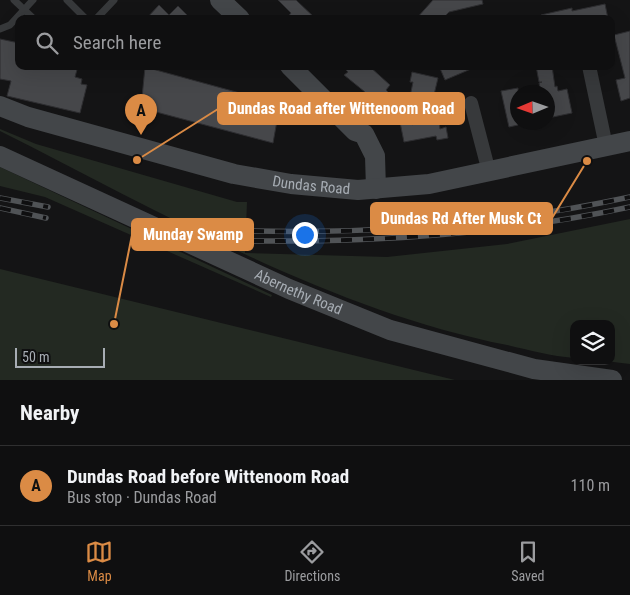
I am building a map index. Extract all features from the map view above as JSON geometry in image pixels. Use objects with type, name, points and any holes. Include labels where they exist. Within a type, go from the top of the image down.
[{"type":"main road","points":[[220,0],[236,15]]},
{"type":"main road","points":[[294,70],[355,131],[361,148],[367,190]]},
{"type":"main road","name":"Dundas Road","points":[[0,106],[28,117],[234,174],[291,184],[367,190],[429,184],[630,141]]},
{"type":"main road","name":"Abernethy Road","points":[[0,156],[289,289],[390,330],[534,369],[612,380]]},
{"type":"street","points":[[590,70],[606,146]]},
{"type":"street","points":[[471,103],[489,172]]},
{"type":"lane","points":[[14,0],[30,15]]},
{"type":"lane","points":[[19,15],[33,0]]},
{"type":"lane","points":[[67,0],[82,15]]},
{"type":"lane","points":[[100,15],[112,1]]},
{"type":"lane","points":[[0,30],[10,25],[15,20]]},
{"type":"shaded area","points":[[0,129],[36,144],[237,202],[247,202],[245,253],[387,257],[507,244],[630,219],[630,364],[615,362],[615,320],[570,320],[570,358],[540,353],[440,329],[375,308],[310,283],[247,255],[0,131]]},
{"type":"shaded area","points":[[0,167],[272,295],[271,297],[45,197],[0,186]]},
{"type":"shaded area","points":[[0,269],[455,380],[0,380]]},
{"type":"building","points":[[278,0],[296,0],[312,15],[289,15],[291,13]]},
{"type":"building","points":[[433,0],[482,0],[483,4],[449,12],[446,15],[420,15]]},
{"type":"building","points":[[605,4],[607,15],[541,15],[572,8],[572,11]]},
{"type":"building","points":[[159,5],[169,15],[150,15]]},
{"type":"building","points":[[178,6],[187,15],[169,15]]},
{"type":"building","points":[[630,31],[630,98],[621,101],[616,80],[625,78],[615,35]]},
{"type":"building","points":[[0,39],[15,42],[15,70],[77,70],[75,77],[82,79],[81,84],[87,85],[80,113],[7,96],[11,81],[0,79]]},
{"type":"building","points":[[145,70],[156,70],[280,104],[273,143],[141,108]]},
{"type":"building","points":[[346,70],[373,70],[390,85],[386,90],[395,99],[370,93],[392,110],[382,120],[361,97],[365,92],[344,75],[348,72]]},
{"type":"building","points":[[441,70],[469,70],[445,80]]},
{"type":"building","points":[[537,70],[553,70],[555,85],[539,85],[539,83],[542,82],[539,82]]},
{"type":"building","points":[[412,72],[438,78],[431,107],[409,102],[413,82],[410,82]]},
{"type":"building","points":[[557,86],[558,91],[567,89],[572,113],[555,117],[555,87]]},
{"type":"building","points":[[510,89],[510,127],[509,127],[501,91]]},
{"type":"building","points":[[433,114],[435,123],[439,122],[440,129],[446,127],[448,138],[437,140],[436,136],[404,142],[400,122],[406,120],[413,125],[420,117]]},
{"type":"railway","points":[[253,231],[348,231],[443,225],[536,214],[630,197]]},
{"type":"railway","points":[[0,198],[48,207]]},
{"type":"railway","points":[[253,241],[396,238],[490,230],[536,224],[630,207]]},
{"type":"railway","points":[[0,208],[46,218]]},
{"type":"place","name":"Dundas Road before Wittenoom Road","points":[[141,135]]},
{"type":"place","name":"Dundas Road after Wittenoom Road","points":[[137,160]]},
{"type":"place","name":"Dundas Rd After Musk Ct","points":[[587,161]]},
{"type":"place","name":"Munday Swamp","points":[[114,324]]}]
